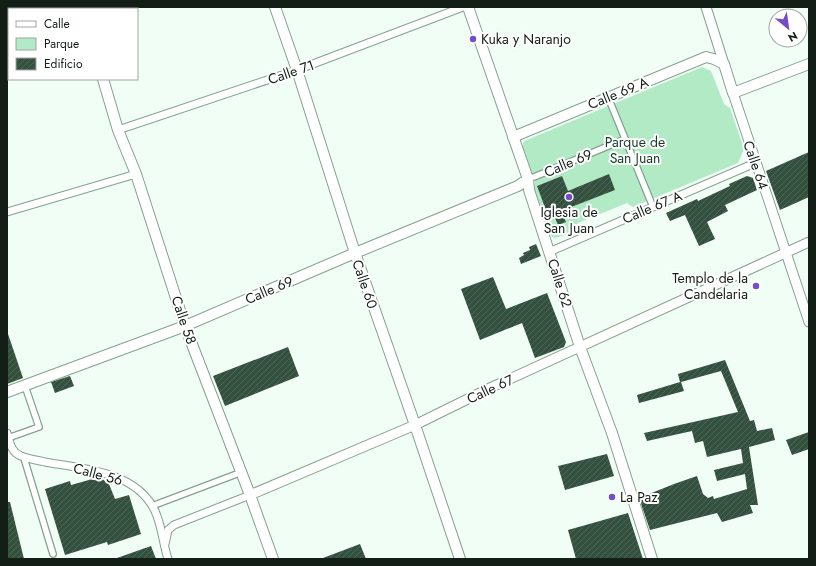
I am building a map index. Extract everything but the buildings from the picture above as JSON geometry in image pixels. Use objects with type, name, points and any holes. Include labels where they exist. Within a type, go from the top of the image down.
[{"type":"main road","name":"Calle 60","points":[[275,7],[297,70],[355,253],[416,425],[460,559]]},
{"type":"main road","name":"Calle 62","points":[[468,7],[513,137],[531,178],[529,190],[580,347],[612,433],[652,559]]},
{"type":"main road","name":"Calle 69 A","points":[[513,137],[706,57],[724,64]]},
{"type":"main road","name":"Calle 64","points":[[724,64],[732,93]]},
{"type":"main road","points":[[732,93],[809,64]]},
{"type":"main road","name":"Calle 58","points":[[103,80],[118,130],[136,174],[185,326],[242,472],[273,559]]},
{"type":"main road","name":"Calle 69","points":[[7,392],[185,326],[355,253],[518,186],[531,178]]},
{"type":"street","name":"Calle 71","points":[[118,130],[297,70],[463,7]]},
{"type":"street","name":"Calle 64","points":[[706,7],[724,64]]},
{"type":"street","name":"Calle 64","points":[[732,93],[809,322]]},
{"type":"street","points":[[608,97],[652,207]]},
{"type":"street","name":"Calle 69","points":[[531,178],[625,139]]},
{"type":"street","name":"Calle 67 A","points":[[549,252],[755,163]]},
{"type":"street","points":[[7,212],[136,174]]},
{"type":"street","name":"Calle 67","points":[[164,546],[168,530],[174,525],[250,495],[416,425],[492,387],[809,242]]},
{"type":"street","points":[[25,386],[39,427],[8,435],[14,452],[24,458],[52,554]]},
{"type":"street","name":"Calle 56","points":[[24,458],[105,473],[120,478],[137,488],[152,506],[158,519],[168,559]]},
{"type":"street","points":[[152,506],[242,472]]},
{"type":"green space","name":"Parque de San Juan","points":[[702,67],[711,71],[724,104],[730,108],[744,149],[738,163],[633,207],[627,203],[578,223],[574,231],[556,238],[552,237],[534,193],[535,182],[522,147],[524,141]]},
{"type":"place","name":"Kuka y Naranjo","points":[[473,39]]},
{"type":"place","name":"Iglesia de San Juan","points":[[569,197]]},
{"type":"place","name":"Templo de la Candelaria","points":[[756,286]]},
{"type":"place","name":"La Paz","points":[[612,497]]}]
